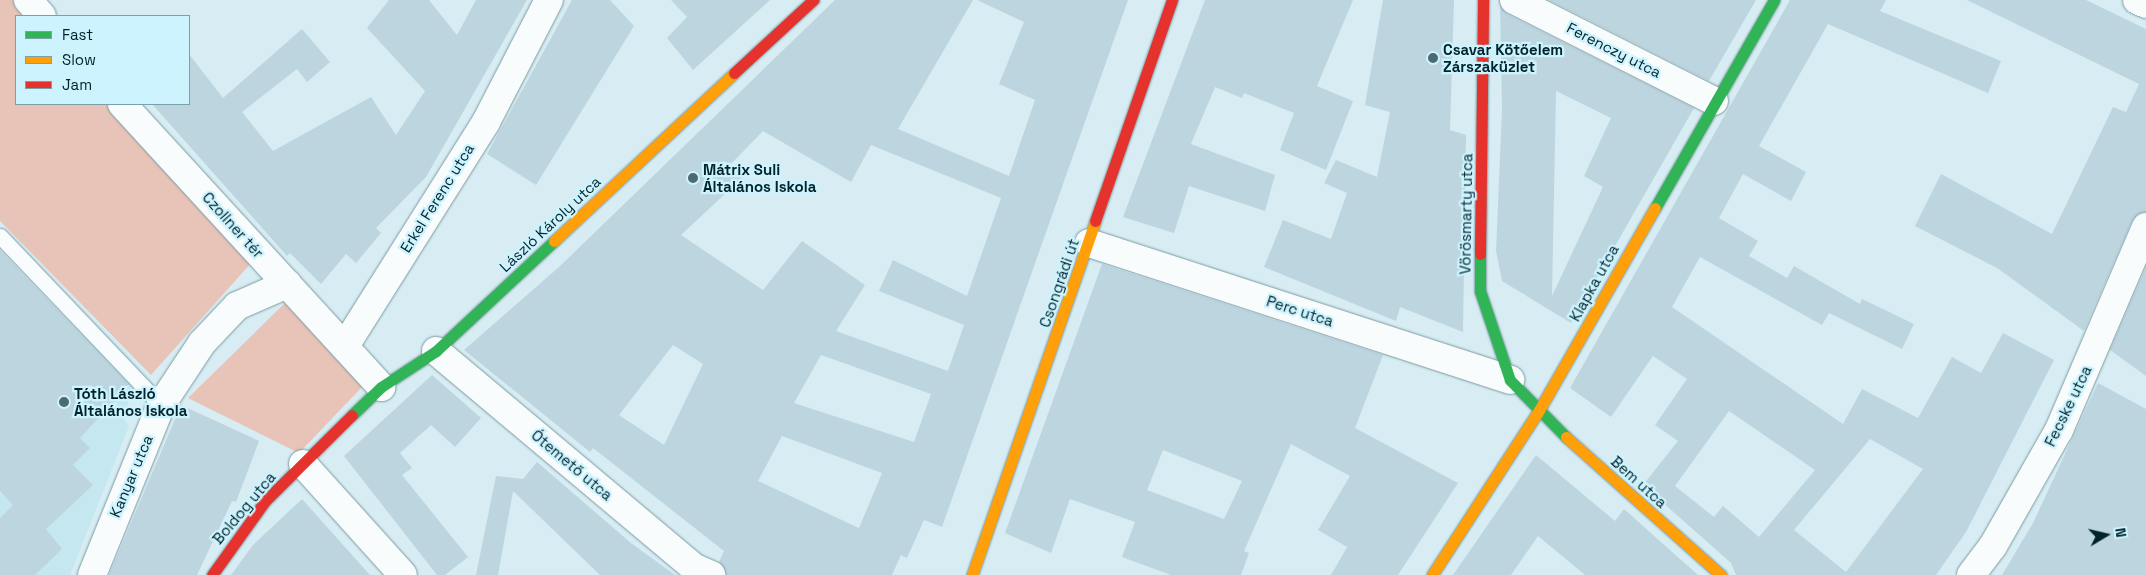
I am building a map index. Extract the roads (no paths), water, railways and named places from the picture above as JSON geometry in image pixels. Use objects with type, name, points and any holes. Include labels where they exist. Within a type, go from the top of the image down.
[{"type":"street","points":[[28,0],[41,15]]},
{"type":"street","name":"Erkel Ferenc utca","points":[[345,346],[486,122],[549,0]]},
{"type":"street","name":"László Károly utca","points":[[303,464],[381,387],[436,351],[813,0]]},
{"type":"street","name":"Csongrádi út","points":[[972,575],[1172,0]]},
{"type":"street","name":"Vörösmarty utca","points":[[1483,0],[1480,291],[1510,380],[1538,412]]},
{"type":"street","name":"Ferenczy utca","points":[[1514,0],[1714,101]]},
{"type":"street","name":"Klapka utca","points":[[1432,575],[1538,412],[1714,101],[1774,0]]},
{"type":"street","points":[[2137,0],[2146,4]]},
{"type":"street","name":"Czollner tér","points":[[123,105],[345,346]]},
{"type":"street","name":"Fecske utca","points":[[1971,575],[1993,546],[2059,430],[2146,227]]},
{"type":"street","name":"Perc utca","points":[[1089,243],[1510,380]]},
{"type":"street","name":"Kanyar utca","points":[[92,575],[161,405],[202,343],[237,306],[287,284]]},
{"type":"street","points":[[345,346],[381,387]]},
{"type":"street","name":"Ótemető utca","points":[[436,351],[693,566],[711,575]]},
{"type":"street","name":"Bem utca","points":[[1538,412],[1721,575]]},
{"type":"street","points":[[303,464],[378,544],[403,575]]},
{"type":"street","name":"Boldog utca","points":[[212,575],[265,501],[303,464]]},
{"type":"lane","points":[[0,236],[161,405]]},
{"type":"place","name":"Csavar Kötőelem Zárszaküzlet","points":[[1433,58]]},
{"type":"place","name":"Mátrix Suli Általános Iskola","points":[[693,178]]},
{"type":"place","name":"Tóth László Általános Iskola","points":[[64,402]]}]
